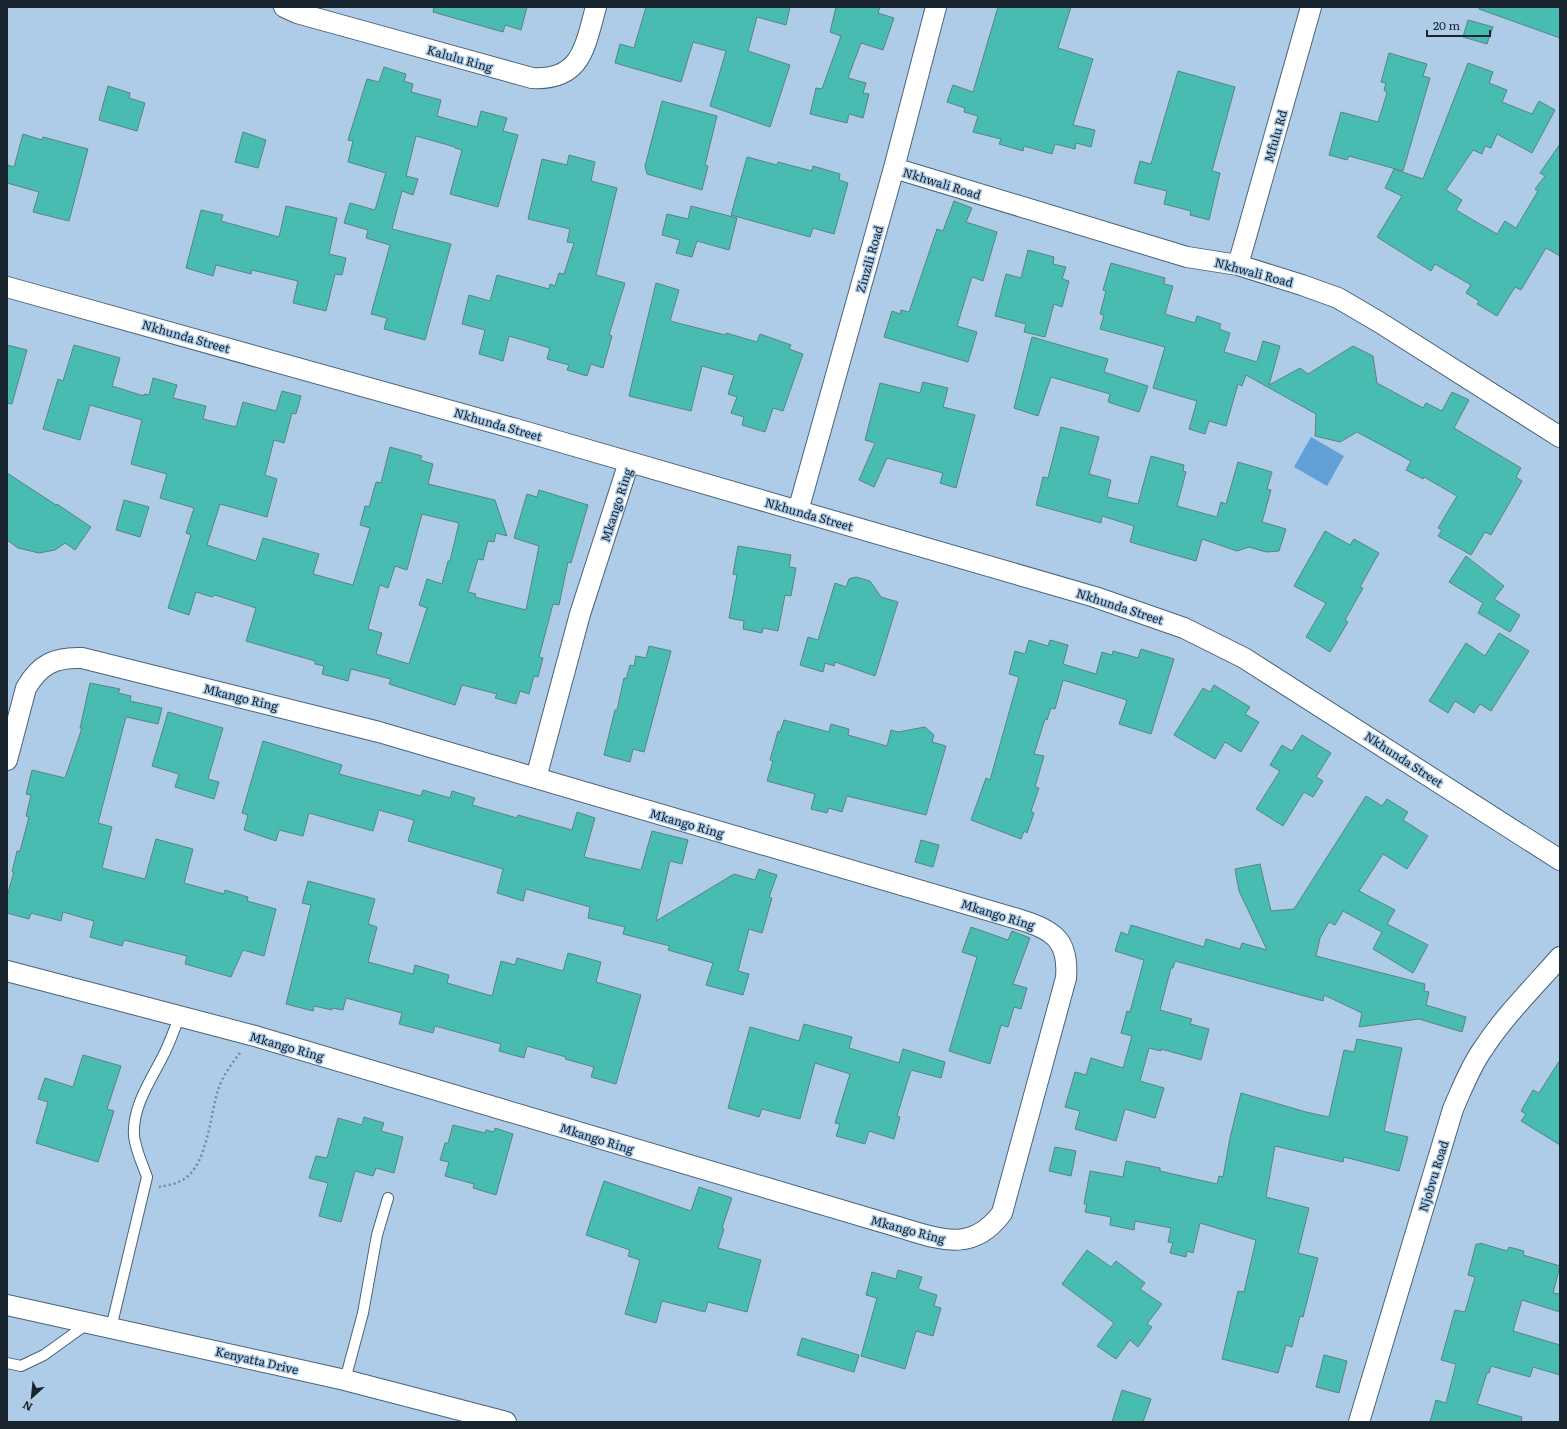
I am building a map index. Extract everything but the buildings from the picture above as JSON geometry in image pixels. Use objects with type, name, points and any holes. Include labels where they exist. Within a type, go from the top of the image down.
[{"type":"street","name":"Kalulu Ring","points":[[284,7],[304,15],[532,78],[545,79],[558,76],[570,70],[578,61],[585,49],[596,7]]},
{"type":"street","name":"Zinzili Road","points":[[798,511],[894,168],[936,7]]},
{"type":"street","name":"Mfulu Rd","points":[[1238,265],[1311,7]]},
{"type":"street","name":"Nkhwali Road","points":[[894,168],[1187,257],[1238,265],[1338,298],[1379,322],[1560,437]]},
{"type":"street","name":"Nkhunda Street","points":[[7,286],[629,462],[1094,597],[1158,618],[1196,633],[1270,674],[1560,860]]},
{"type":"street","name":"Mkango Ring","points":[[536,778],[580,614],[629,462]]},
{"type":"street","name":"Mkango Ring","points":[[7,760],[26,688],[31,679],[53,661],[65,658],[82,658],[379,732],[1021,920],[1041,927],[1059,939],[1064,948],[1067,960],[1066,978],[1002,1213],[996,1221],[974,1237],[961,1241],[945,1240],[255,1036],[180,1015],[7,971]]},
{"type":"street","name":"Njobvu Road","points":[[1359,1422],[1453,1109],[1470,1071],[1482,1049],[1508,1016],[1560,957]]},
{"type":"street","name":"Kenyatta Drive","points":[[7,1305],[345,1380],[458,1408],[506,1422]]},
{"type":"lane","points":[[111,1328],[147,1177],[137,1154],[134,1134],[138,1112],[148,1084],[163,1057],[180,1015]]},
{"type":"lane","points":[[345,1380],[363,1313],[377,1235],[388,1198]]},
{"type":"lane","points":[[7,1363],[21,1366],[44,1355],[89,1323]]},
{"type":"path","points":[[143,1198],[153,1188],[175,1183],[187,1178],[194,1170],[210,1130],[218,1089],[231,1064],[255,1036]]},
{"type":"water","points":[[1311,437],[1344,456],[1327,486],[1294,467]]}]
